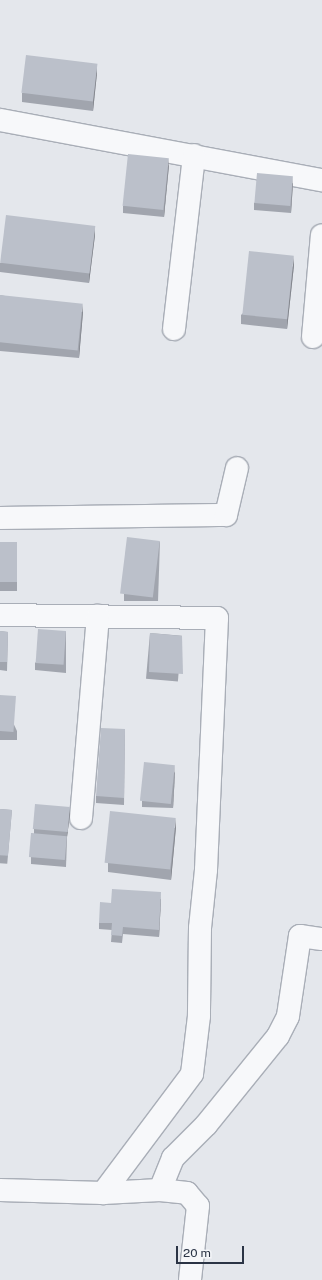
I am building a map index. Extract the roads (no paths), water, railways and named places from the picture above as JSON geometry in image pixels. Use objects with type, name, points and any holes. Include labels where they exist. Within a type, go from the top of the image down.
[{"type":"street","points":[[0,120],[322,180]]},
{"type":"street","points":[[174,329],[194,155]]},
{"type":"street","points":[[313,337],[322,235]]},
{"type":"street","points":[[0,518],[226,515],[237,468]]},
{"type":"street","points":[[0,615],[217,618],[206,870],[200,928],[199,1016],[192,1074],[103,1193]]},
{"type":"street","points":[[81,818],[98,616]]},
{"type":"street","points":[[160,1190],[173,1158],[206,1125],[278,1036],[288,1016],[300,936],[322,938]]},
{"type":"street","points":[[0,1190],[103,1193],[160,1190],[187,1193],[198,1206],[190,1280]]}]
